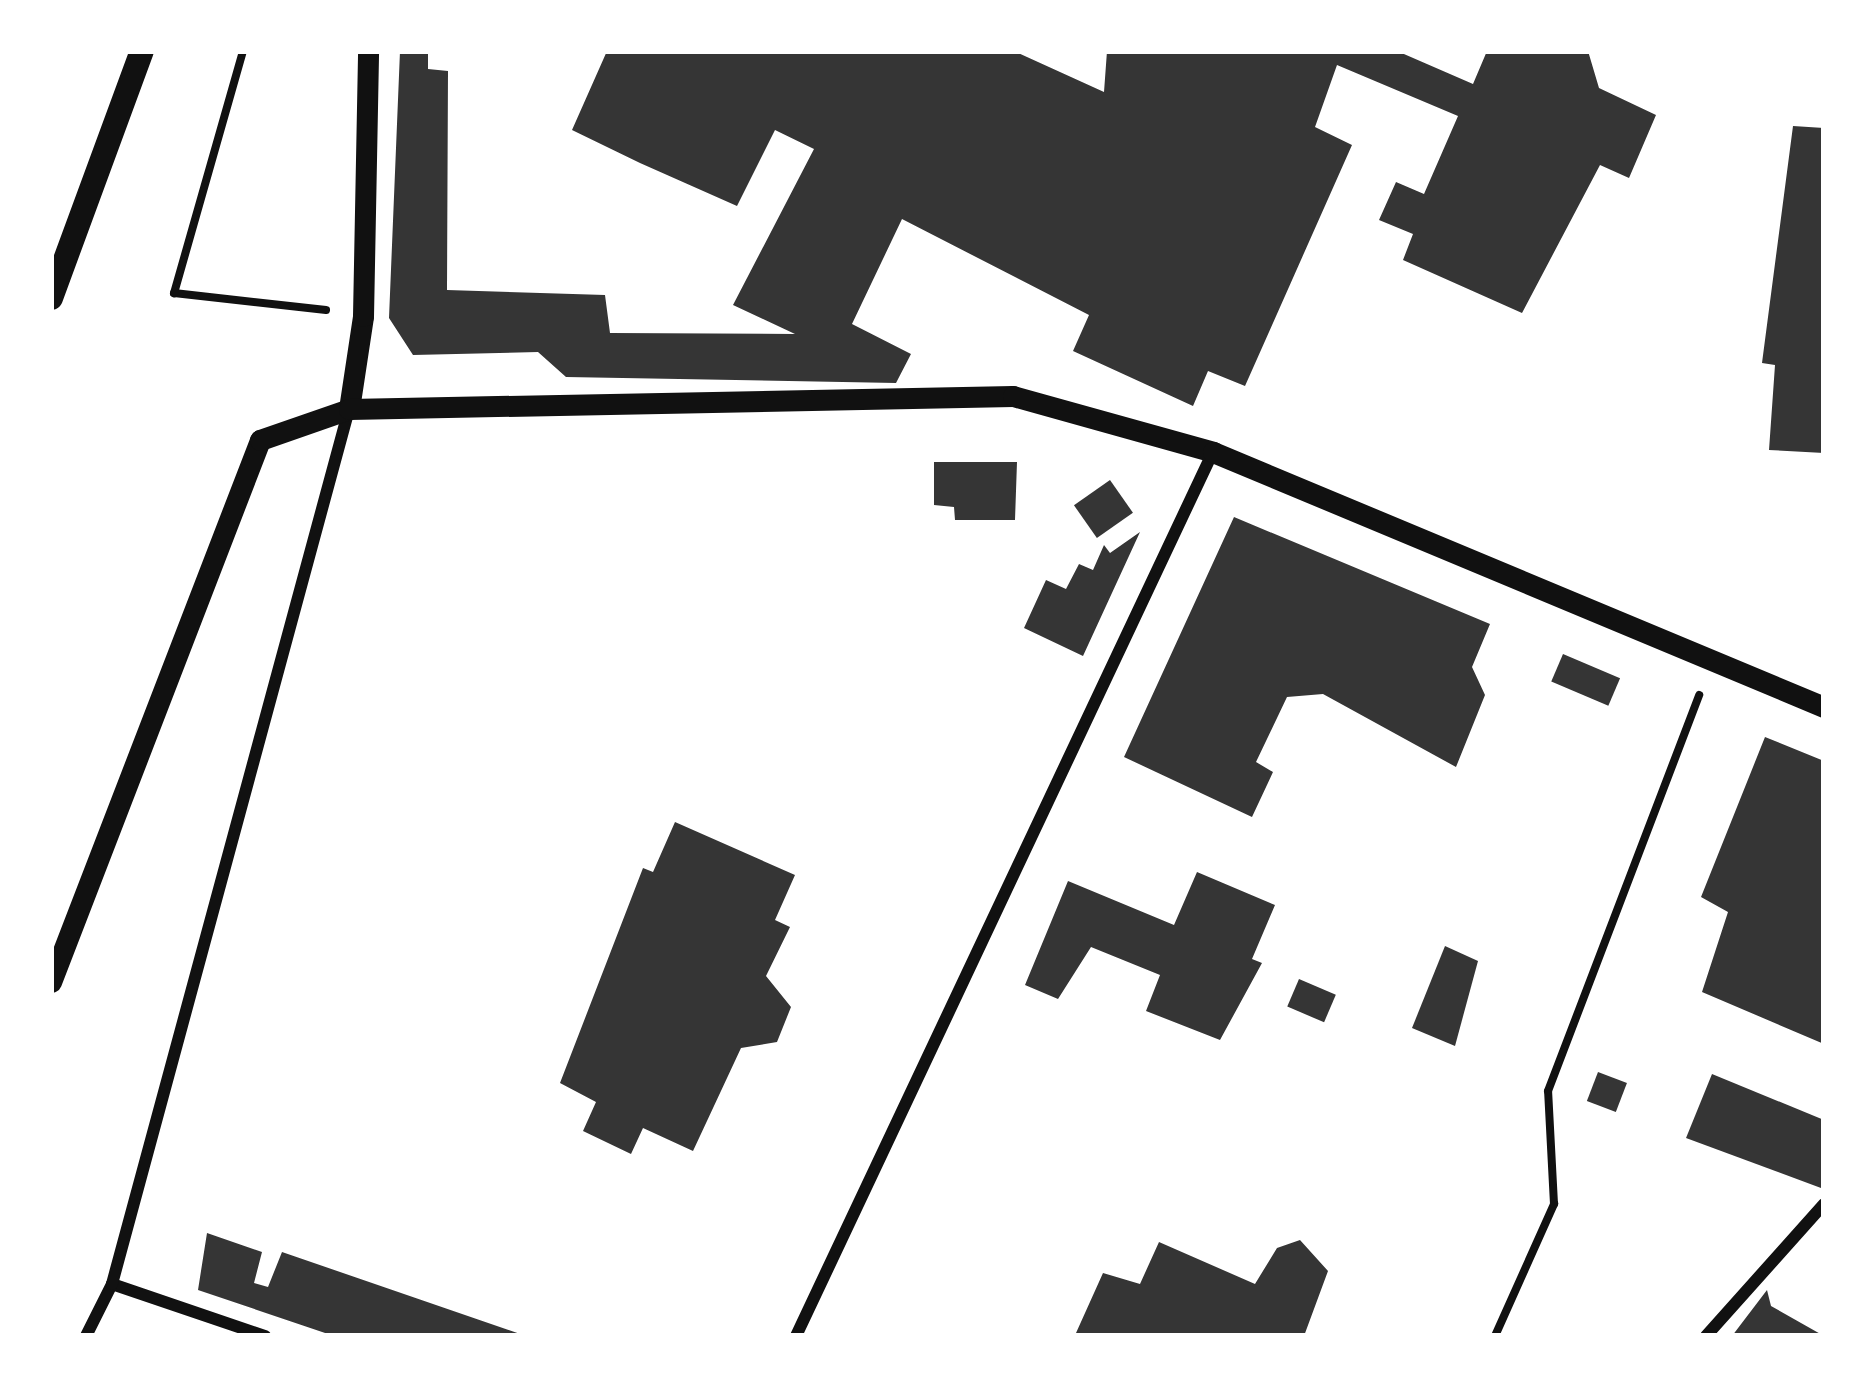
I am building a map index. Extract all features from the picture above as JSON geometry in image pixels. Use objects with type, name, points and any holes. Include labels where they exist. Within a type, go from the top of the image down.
[{"type":"main road","points":[[51,298],[142,51]]},
{"type":"street","points":[[86,1336],[112,1284],[349,409],[363,316],[368,51]]},
{"type":"street","points":[[51,982],[260,440],[349,409],[1013,396],[1213,452],[1824,707]]},
{"type":"street","points":[[796,1336],[1213,452]]},
{"type":"street","points":[[1706,1336],[1824,1204]]},
{"type":"street","points":[[112,1284],[265,1336]]},
{"type":"path","points":[[243,51],[174,293],[363,316]]},
{"type":"path","points":[[1496,1336],[1554,1204],[1548,1090],[1712,660]]},
{"type":"building","points":[[400,51],[428,51],[428,69],[448,71],[447,290],[605,295],[610,333],[795,334],[733,305],[814,149],[775,130],[737,206],[640,163],[572,130],[607,51],[1014,51],[1104,92],[1107,51],[1397,51],[1473,84],[1487,51],[1588,51],[1599,88],[1656,115],[1629,178],[1600,165],[1522,313],[1403,260],[1413,234],[1379,220],[1396,182],[1424,194],[1458,116],[1337,65],[1315,127],[1352,145],[1245,386],[1208,371],[1193,406],[1073,351],[1089,315],[902,219],[852,324],[911,354],[896,383],[566,377],[538,352],[413,355],[389,318]]},
{"type":"building","points":[[1793,126],[1824,128],[1824,453],[1769,450],[1775,365],[1762,363]]},
{"type":"building","points":[[934,462],[1017,462],[1015,520],[955,520],[954,507],[934,505]]},
{"type":"building","points":[[1110,480],[1133,513],[1097,538],[1074,505]]},
{"type":"building","points":[[1234,517],[1490,624],[1472,667],[1485,695],[1456,767],[1323,694],[1287,697],[1256,762],[1273,772],[1252,817],[1124,757]]},
{"type":"building","points":[[1140,532],[1083,656],[1024,628],[1046,580],[1066,589],[1079,564],[1093,570],[1104,545],[1110,553]]},
{"type":"building","points":[[1563,654],[1620,678],[1608,706],[1551,682]]},
{"type":"building","points":[[1765,737],[1824,761],[1824,1044],[1702,992],[1728,912],[1701,897]]},
{"type":"building","points":[[675,822],[795,875],[775,920],[790,927],[766,976],[791,1007],[777,1042],[741,1048],[693,1151],[643,1128],[631,1154],[583,1131],[596,1102],[560,1083],[643,868],[653,872]]},
{"type":"building","points":[[1197,872],[1275,905],[1252,959],[1262,963],[1220,1040],[1146,1011],[1160,975],[1091,947],[1058,999],[1025,985],[1068,881],[1174,925]]},
{"type":"building","points":[[1445,946],[1478,961],[1455,1046],[1412,1028]]},
{"type":"building","points":[[1299,979],[1336,995],[1324,1022],[1287,1007]]},
{"type":"building","points":[[1598,1072],[1627,1083],[1616,1112],[1587,1101]]},
{"type":"building","points":[[1712,1074],[1824,1120],[1821,1188],[1686,1138]]},
{"type":"building","points":[[207,1233],[262,1252],[254,1283],[268,1287],[282,1252],[526,1336],[334,1336],[198,1290]]},
{"type":"building","points":[[1300,1240],[1328,1271],[1304,1336],[1076,1333],[1103,1273],[1140,1284],[1159,1242],[1255,1284],[1277,1248]]},
{"type":"building","points":[[1767,1290],[1771,1306],[1824,1336],[1732,1336]]}]
